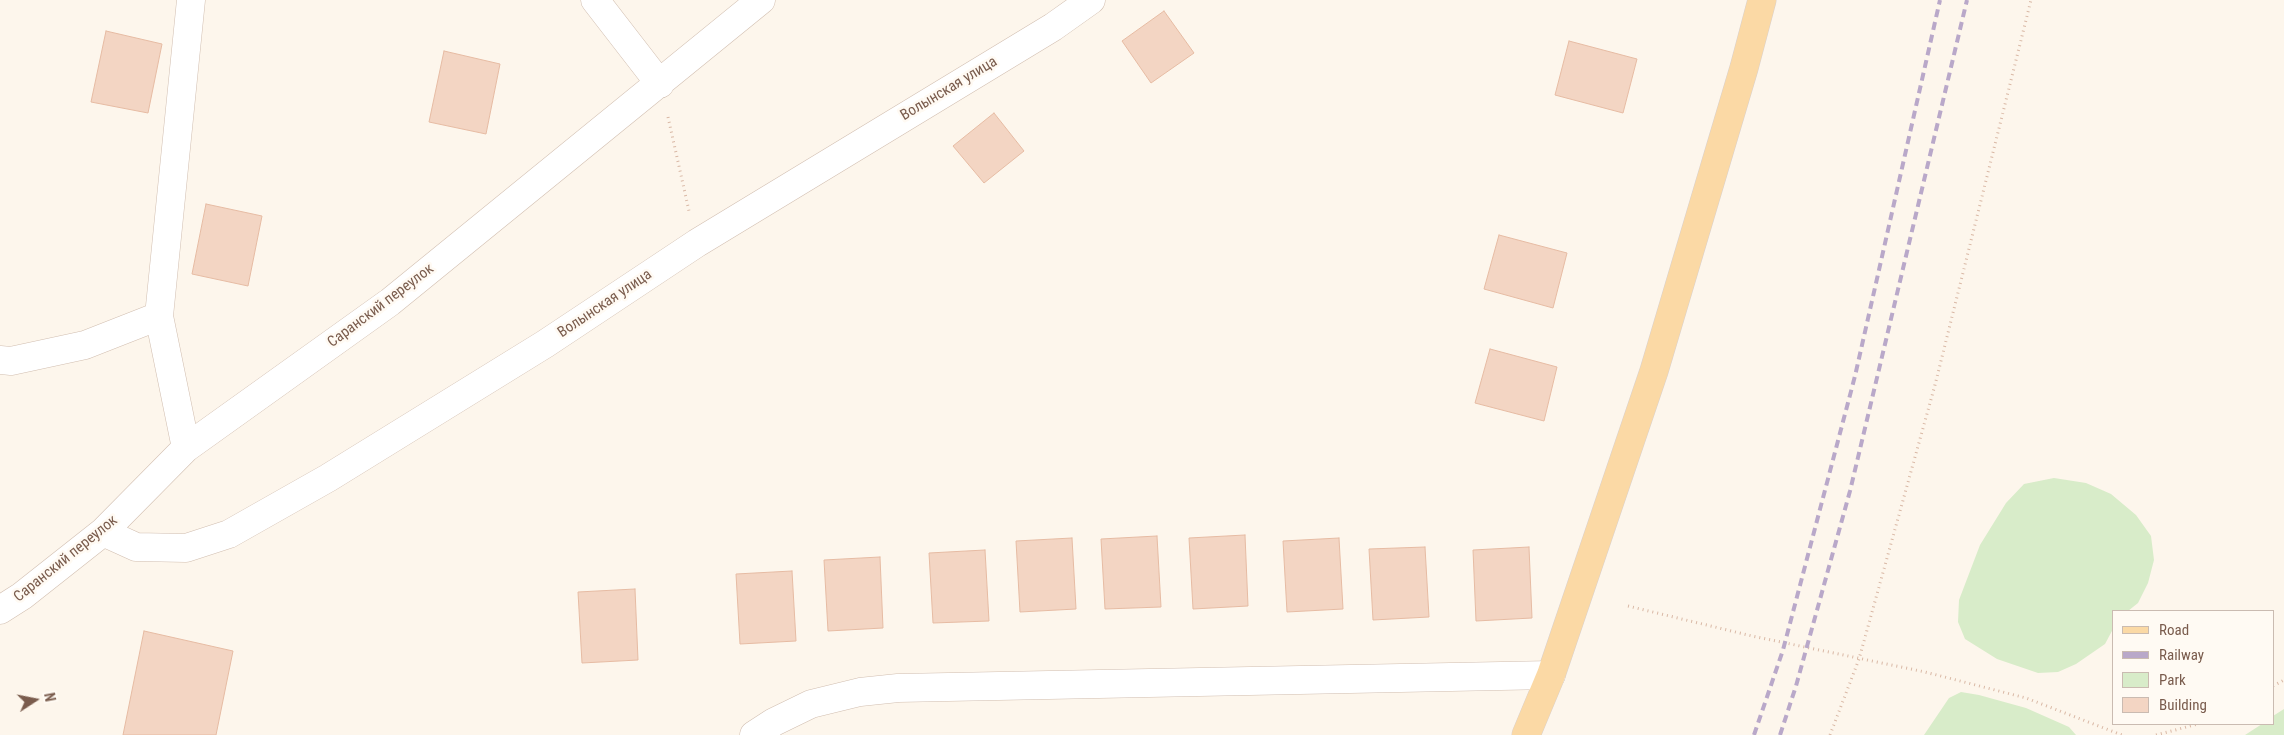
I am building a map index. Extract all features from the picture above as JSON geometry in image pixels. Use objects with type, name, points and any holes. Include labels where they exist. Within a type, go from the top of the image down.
[{"type":"main road","points":[[1526,735],[1551,675],[1654,372],[1744,68],[1762,0]]},
{"type":"street","points":[[186,448],[159,316],[191,0]]},
{"type":"street","points":[[595,0],[660,84]]},
{"type":"street","name":"Саранский переулок","points":[[0,610],[22,596],[103,532],[186,448],[390,302],[761,0]]},
{"type":"street","name":"Волынская улица","points":[[103,532],[136,547],[186,548],[229,534],[328,478],[545,344],[696,243],[1053,27],[1091,0]]},
{"type":"street","points":[[0,360],[12,361],[85,344],[159,316]]},
{"type":"street","points":[[754,735],[774,722],[811,704],[860,692],[898,688],[1551,675]]},
{"type":"path","points":[[1830,735],[1859,659],[1935,385],[2030,0]]},
{"type":"path","points":[[660,84],[696,243]]},
{"type":"path","points":[[1628,606],[1859,659],[1925,672],[2026,698],[2122,735]]},
{"type":"path","points":[[2156,735],[2194,725]]},
{"type":"green space","points":[[2054,478],[2086,483],[2111,494],[2136,515],[2151,536],[2154,560],[2148,583],[2138,603],[2129,610],[2112,610],[2112,631],[2105,644],[2076,664],[2058,672],[2038,673],[1997,659],[1965,639],[1958,622],[1959,600],[1980,545],[2006,503],[2024,484]]},
{"type":"green space","points":[[1961,692],[2026,708],[2069,727],[2076,735],[1924,735],[1949,698]]},
{"type":"green space","points":[[2284,709],[2284,735],[2245,735],[2260,725],[2274,725],[2274,715]]},
{"type":"building","points":[[1164,11],[1194,53],[1151,83],[1122,41]]},
{"type":"building","points":[[106,31],[162,44],[148,113],[91,102]]},
{"type":"building","points":[[1569,41],[1637,59],[1623,113],[1555,95]]},
{"type":"building","points":[[444,51],[500,64],[486,134],[429,122]]},
{"type":"building","points":[[994,113],[1024,151],[984,183],[953,146]]},
{"type":"building","points":[[206,204],[262,216],[248,286],[192,274]]},
{"type":"building","points":[[1499,235],[1567,253],[1553,308],[1484,289]]},
{"type":"building","points":[[1490,349],[1557,367],[1544,421],[1475,403]]},
{"type":"building","points":[[1245,535],[1248,606],[1193,609],[1189,538]]},
{"type":"building","points":[[1157,536],[1161,607],[1105,609],[1101,539]]},
{"type":"building","points":[[1072,538],[1076,609],[1020,612],[1016,541]]},
{"type":"building","points":[[1339,538],[1343,609],[1287,612],[1283,541]]},
{"type":"building","points":[[1425,547],[1429,617],[1373,620],[1369,549]]},
{"type":"building","points":[[1529,547],[1532,618],[1476,621],[1473,550]]},
{"type":"building","points":[[985,550],[989,621],[933,623],[929,553]]},
{"type":"building","points":[[880,557],[883,628],[828,631],[824,560]]},
{"type":"building","points":[[792,571],[796,641],[740,644],[736,574]]},
{"type":"building","points":[[635,589],[638,660],[582,663],[578,592]]},
{"type":"building","points":[[144,631],[233,651],[216,735],[123,735]]},
{"type":"railway","points":[[1754,735],[1783,650],[1855,376],[1940,0]]},
{"type":"railway","points":[[1780,735],[1796,686],[1850,491],[1967,0]]}]
